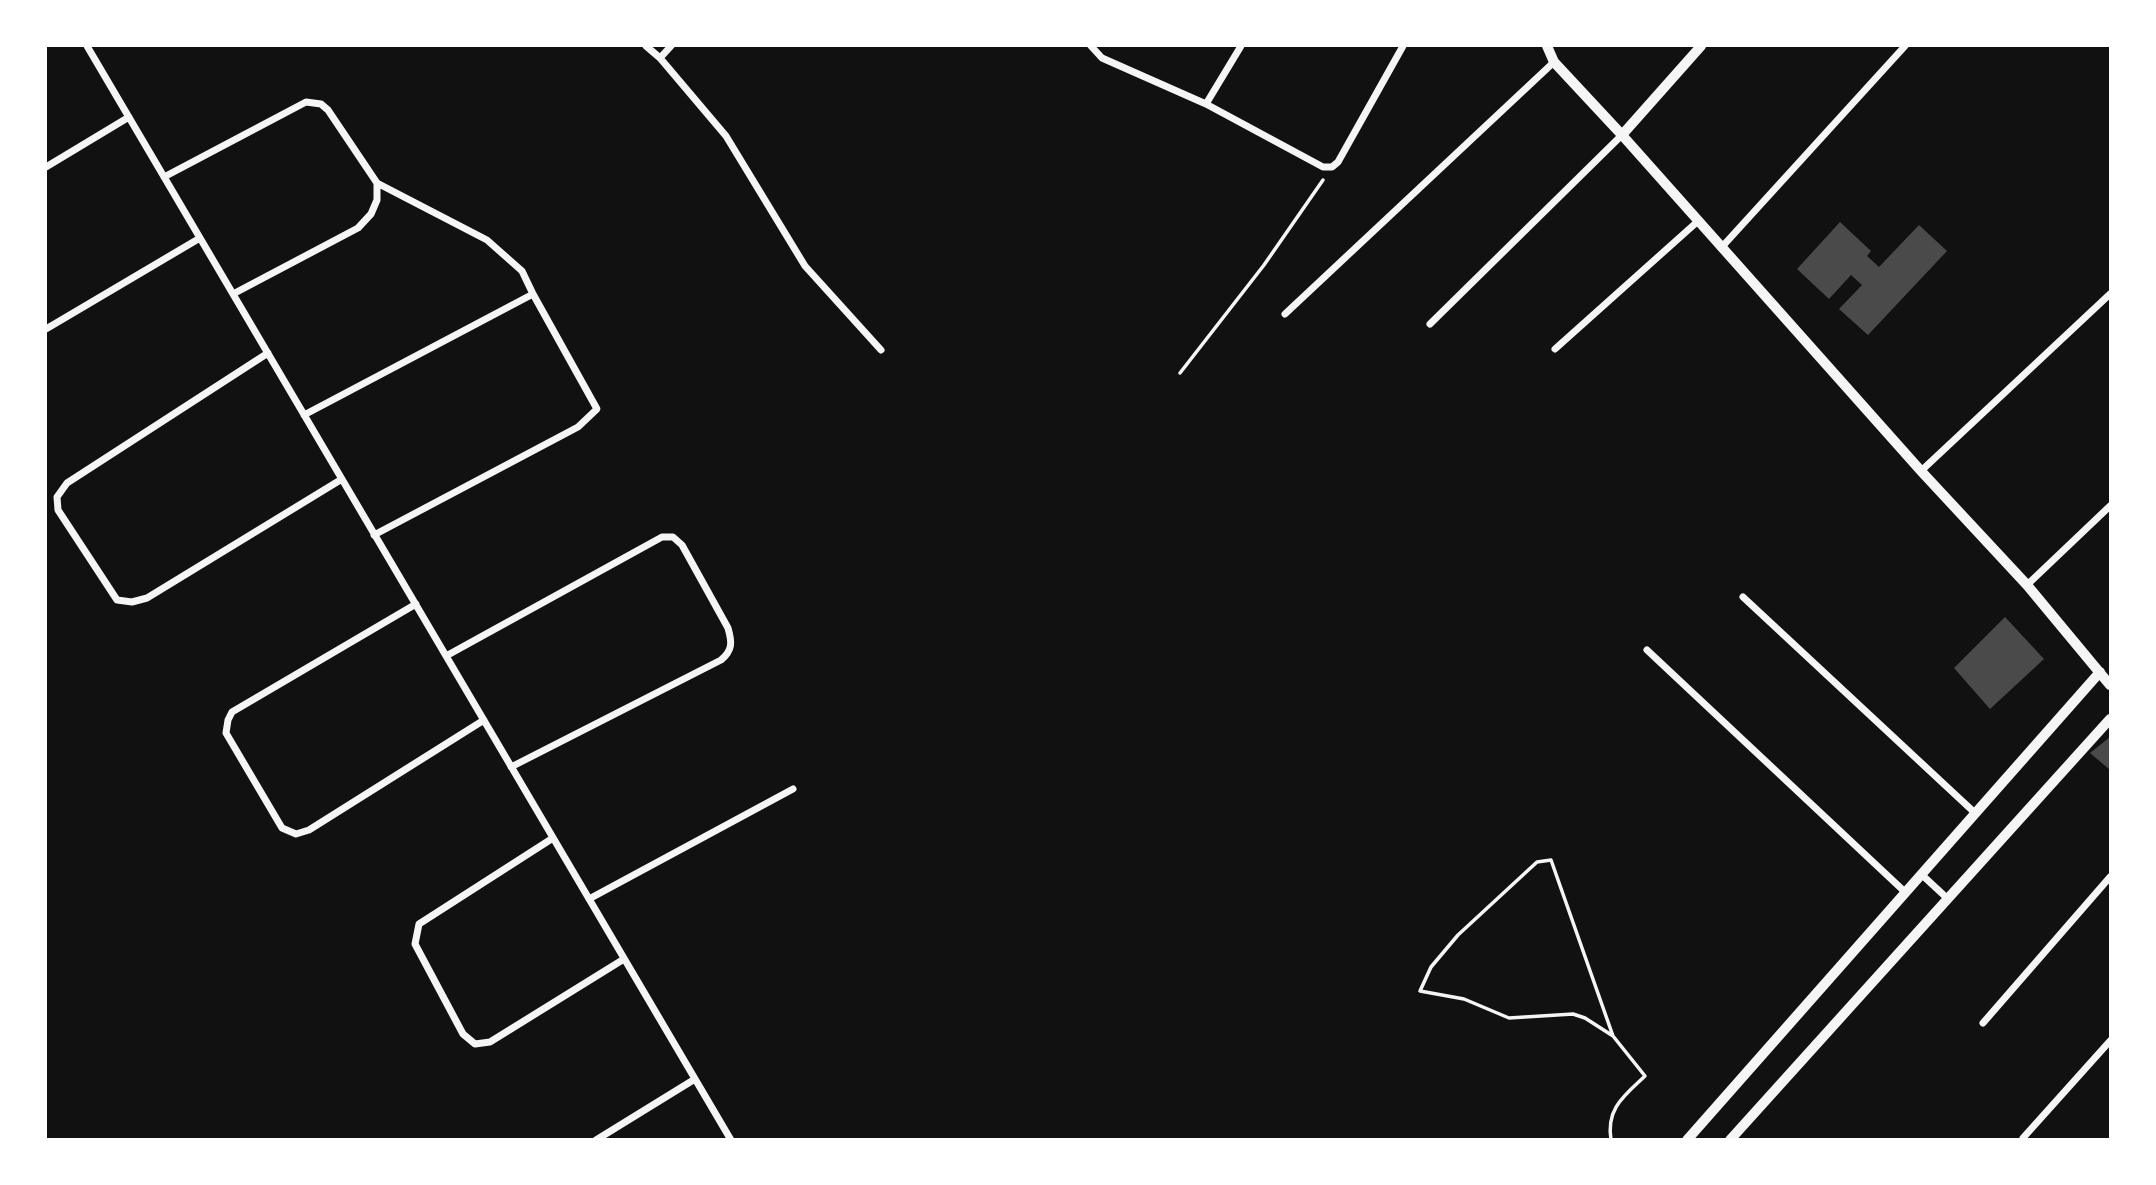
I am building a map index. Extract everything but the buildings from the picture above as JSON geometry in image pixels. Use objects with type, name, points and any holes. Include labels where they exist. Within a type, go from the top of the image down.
[{"type":"street","points":[[87,46],[731,1139]]},
{"type":"street","points":[[646,46],[660,58],[726,136],[805,265],[881,349]]},
{"type":"street","points":[[660,58],[671,46]]},
{"type":"street","points":[[1091,46],[1102,58],[1206,104],[1323,167],[1332,167],[1338,162],[1403,46]]},
{"type":"street","points":[[1206,104],[1241,46]]},
{"type":"street","points":[[1547,46],[1554,62],[1921,471],[2027,585],[2110,685]]},
{"type":"street","points":[[1430,324],[1622,135],[1701,46]]},
{"type":"street","points":[[1721,248],[1905,46]]},
{"type":"street","points":[[1284,314],[1554,62]]},
{"type":"street","points":[[164,177],[306,102],[321,104],[328,110],[377,183],[487,240],[522,271],[597,408],[578,427],[374,535]]},
{"type":"street","points":[[46,167],[129,117]]},
{"type":"street","points":[[233,294],[358,228],[371,214],[377,200],[377,183]]},
{"type":"street","points":[[1555,349],[1697,222]]},
{"type":"street","points":[[46,329],[200,238]]},
{"type":"street","points":[[304,415],[533,294]]},
{"type":"street","points":[[1921,471],[2110,294]]},
{"type":"street","points":[[268,354],[67,483],[57,496],[58,510],[117,600],[132,602],[147,598],[342,479]]},
{"type":"street","points":[[2027,585],[2110,506]]},
{"type":"street","points":[[446,656],[662,537],[673,537],[682,545],[728,628],[732,641],[729,653],[721,660],[511,767]]},
{"type":"street","points":[[1743,597],[1975,813]]},
{"type":"street","points":[[416,604],[232,712],[226,733],[282,828],[296,834],[309,830],[484,720]]},
{"type":"street","points":[[1647,650],[1905,892]]},
{"type":"street","points":[[1687,1139],[2100,672]]},
{"type":"street","points":[[1730,1139],[2105,729],[2110,719]]},
{"type":"street","points":[[589,899],[793,789]]},
{"type":"street","points":[[553,838],[419,924],[415,944],[463,1034],[475,1044],[490,1042],[624,959]]},
{"type":"street","points":[[1921,874],[1948,899]]},
{"type":"street","points":[[1983,1023],[2110,877]]},
{"type":"street","points":[[2023,1138],[2110,1041]]},
{"type":"street","points":[[596,1139],[695,1079]]},
{"type":"path","points":[[1180,373],[1264,265],[1332,167]]},
{"type":"path","points":[[1611,1139],[1609,1127],[1616,1104],[1645,1076],[1613,1036],[1585,1018],[1573,1014],[1509,1017],[1464,999],[1420,991],[1431,967],[1458,934],[1537,862],[1551,860],[1613,1036]]}]
